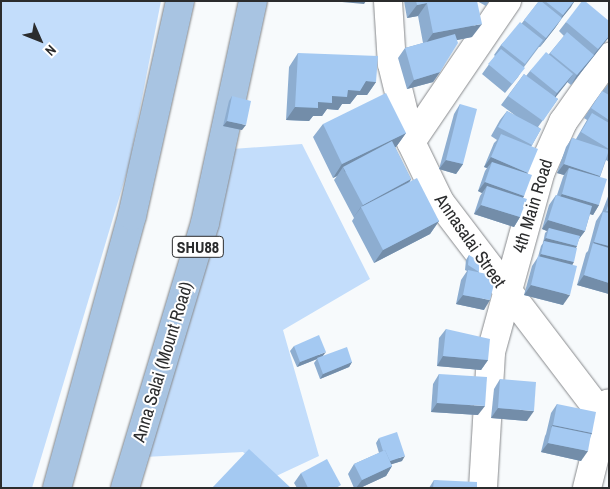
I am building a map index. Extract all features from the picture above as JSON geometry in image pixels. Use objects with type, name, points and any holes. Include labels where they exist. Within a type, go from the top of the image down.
[{"type":"main road","points":[[57,488],[132,216],[180,1]]},
{"type":"main road","name":"Anna Salai (Mount Road)","points":[[125,488],[205,223],[252,1]]},
{"type":"street","name":"Annasalai Street","points":[[388,1],[392,64],[411,142],[440,202],[506,292],[607,415]]},
{"type":"street","points":[[411,142],[507,1]]},
{"type":"street","name":"4th Main Road","points":[[483,488],[491,352],[540,171],[563,122],[609,57]]},
{"type":"street","points":[[587,488],[607,415]]},
{"type":"shaded area","points":[[1,1],[161,1],[129,165],[32,488],[1,488]]},
{"type":"shaded area","points":[[302,144],[370,279],[283,330],[319,456],[272,478],[243,452],[144,457],[232,149]]},
{"type":"building","points":[[416,1],[477,1],[482,24],[433,33],[427,3],[417,5]]},
{"type":"building","points":[[539,1],[562,18],[546,38],[524,20]]},
{"type":"building","points":[[545,1],[574,1],[563,15]]},
{"type":"building","points":[[582,1],[585,1],[609,21],[609,36],[598,49],[566,22]]},
{"type":"building","points":[[520,22],[543,40],[525,64],[501,45]]},
{"type":"building","points":[[567,32],[594,55],[577,75],[550,53]]},
{"type":"building","points":[[455,34],[458,43],[440,72],[414,80],[405,48]]},
{"type":"building","points":[[501,49],[525,68],[512,84],[488,64]]},
{"type":"building","points":[[546,52],[573,74],[557,93],[530,71]]},
{"type":"building","points":[[298,53],[378,56],[376,82],[366,81],[360,91],[348,90],[347,97],[332,96],[332,103],[318,102],[318,108],[295,107]]},
{"type":"building","points":[[524,74],[558,99],[543,121],[508,96]]},
{"type":"building","points":[[602,91],[609,95],[609,120],[591,108]]},
{"type":"building","points":[[386,93],[406,133],[342,164],[323,124]]},
{"type":"building","points":[[232,96],[251,101],[246,125],[227,121]]},
{"type":"building","points":[[460,104],[477,109],[463,164],[446,160]]},
{"type":"building","points":[[507,111],[541,129],[532,145],[498,127]]},
{"type":"building","points":[[592,113],[609,123],[609,149],[581,132]]},
{"type":"building","points":[[501,134],[538,149],[528,173],[491,157]]},
{"type":"building","points":[[572,138],[609,150],[600,176],[564,164]]},
{"type":"building","points":[[392,141],[411,179],[363,205],[343,167]]},
{"type":"building","points":[[492,162],[532,175],[524,196],[485,182]]},
{"type":"building","points":[[569,168],[607,179],[599,205],[562,194]]},
{"type":"building","points":[[417,178],[439,221],[383,250],[361,207]]},
{"type":"building","points":[[487,186],[527,199],[520,217],[481,205]]},
{"type":"building","points":[[556,195],[592,206],[585,231],[548,220]]},
{"type":"building","points":[[603,212],[609,213],[609,246],[594,242]]},
{"type":"building","points":[[549,228],[580,236],[577,246],[546,238]]},
{"type":"building","points":[[544,241],[577,248],[574,262],[541,254]]},
{"type":"building","points":[[593,243],[609,248],[609,283],[584,275]]},
{"type":"building","points":[[469,255],[479,261],[479,272],[468,265]]},
{"type":"building","points":[[538,256],[577,266],[570,295],[531,285]]},
{"type":"building","points":[[468,270],[496,276],[490,300],[463,295]]},
{"type":"building","points":[[446,329],[490,339],[488,360],[443,356]]},
{"type":"building","points":[[319,335],[326,352],[300,362],[294,346]]},
{"type":"building","points":[[347,347],[352,362],[323,374],[317,358]]},
{"type":"building","points":[[439,374],[487,377],[485,406],[437,403]]},
{"type":"building","points":[[500,379],[536,382],[534,411],[498,408]]},
{"type":"building","points":[[557,404],[596,412],[592,433],[553,425]]},
{"type":"building","points":[[552,426],[591,434],[588,451],[548,443]]},
{"type":"building","points":[[397,432],[405,456],[390,461],[385,450],[383,451],[379,438]]},
{"type":"building","points":[[249,449],[291,488],[212,488]]},
{"type":"building","points":[[385,450],[392,466],[362,480],[354,464]]},
{"type":"building","points":[[327,459],[341,485],[336,488],[308,488],[301,473]]},
{"type":"building","points":[[434,480],[477,482],[477,488],[433,488]]}]
